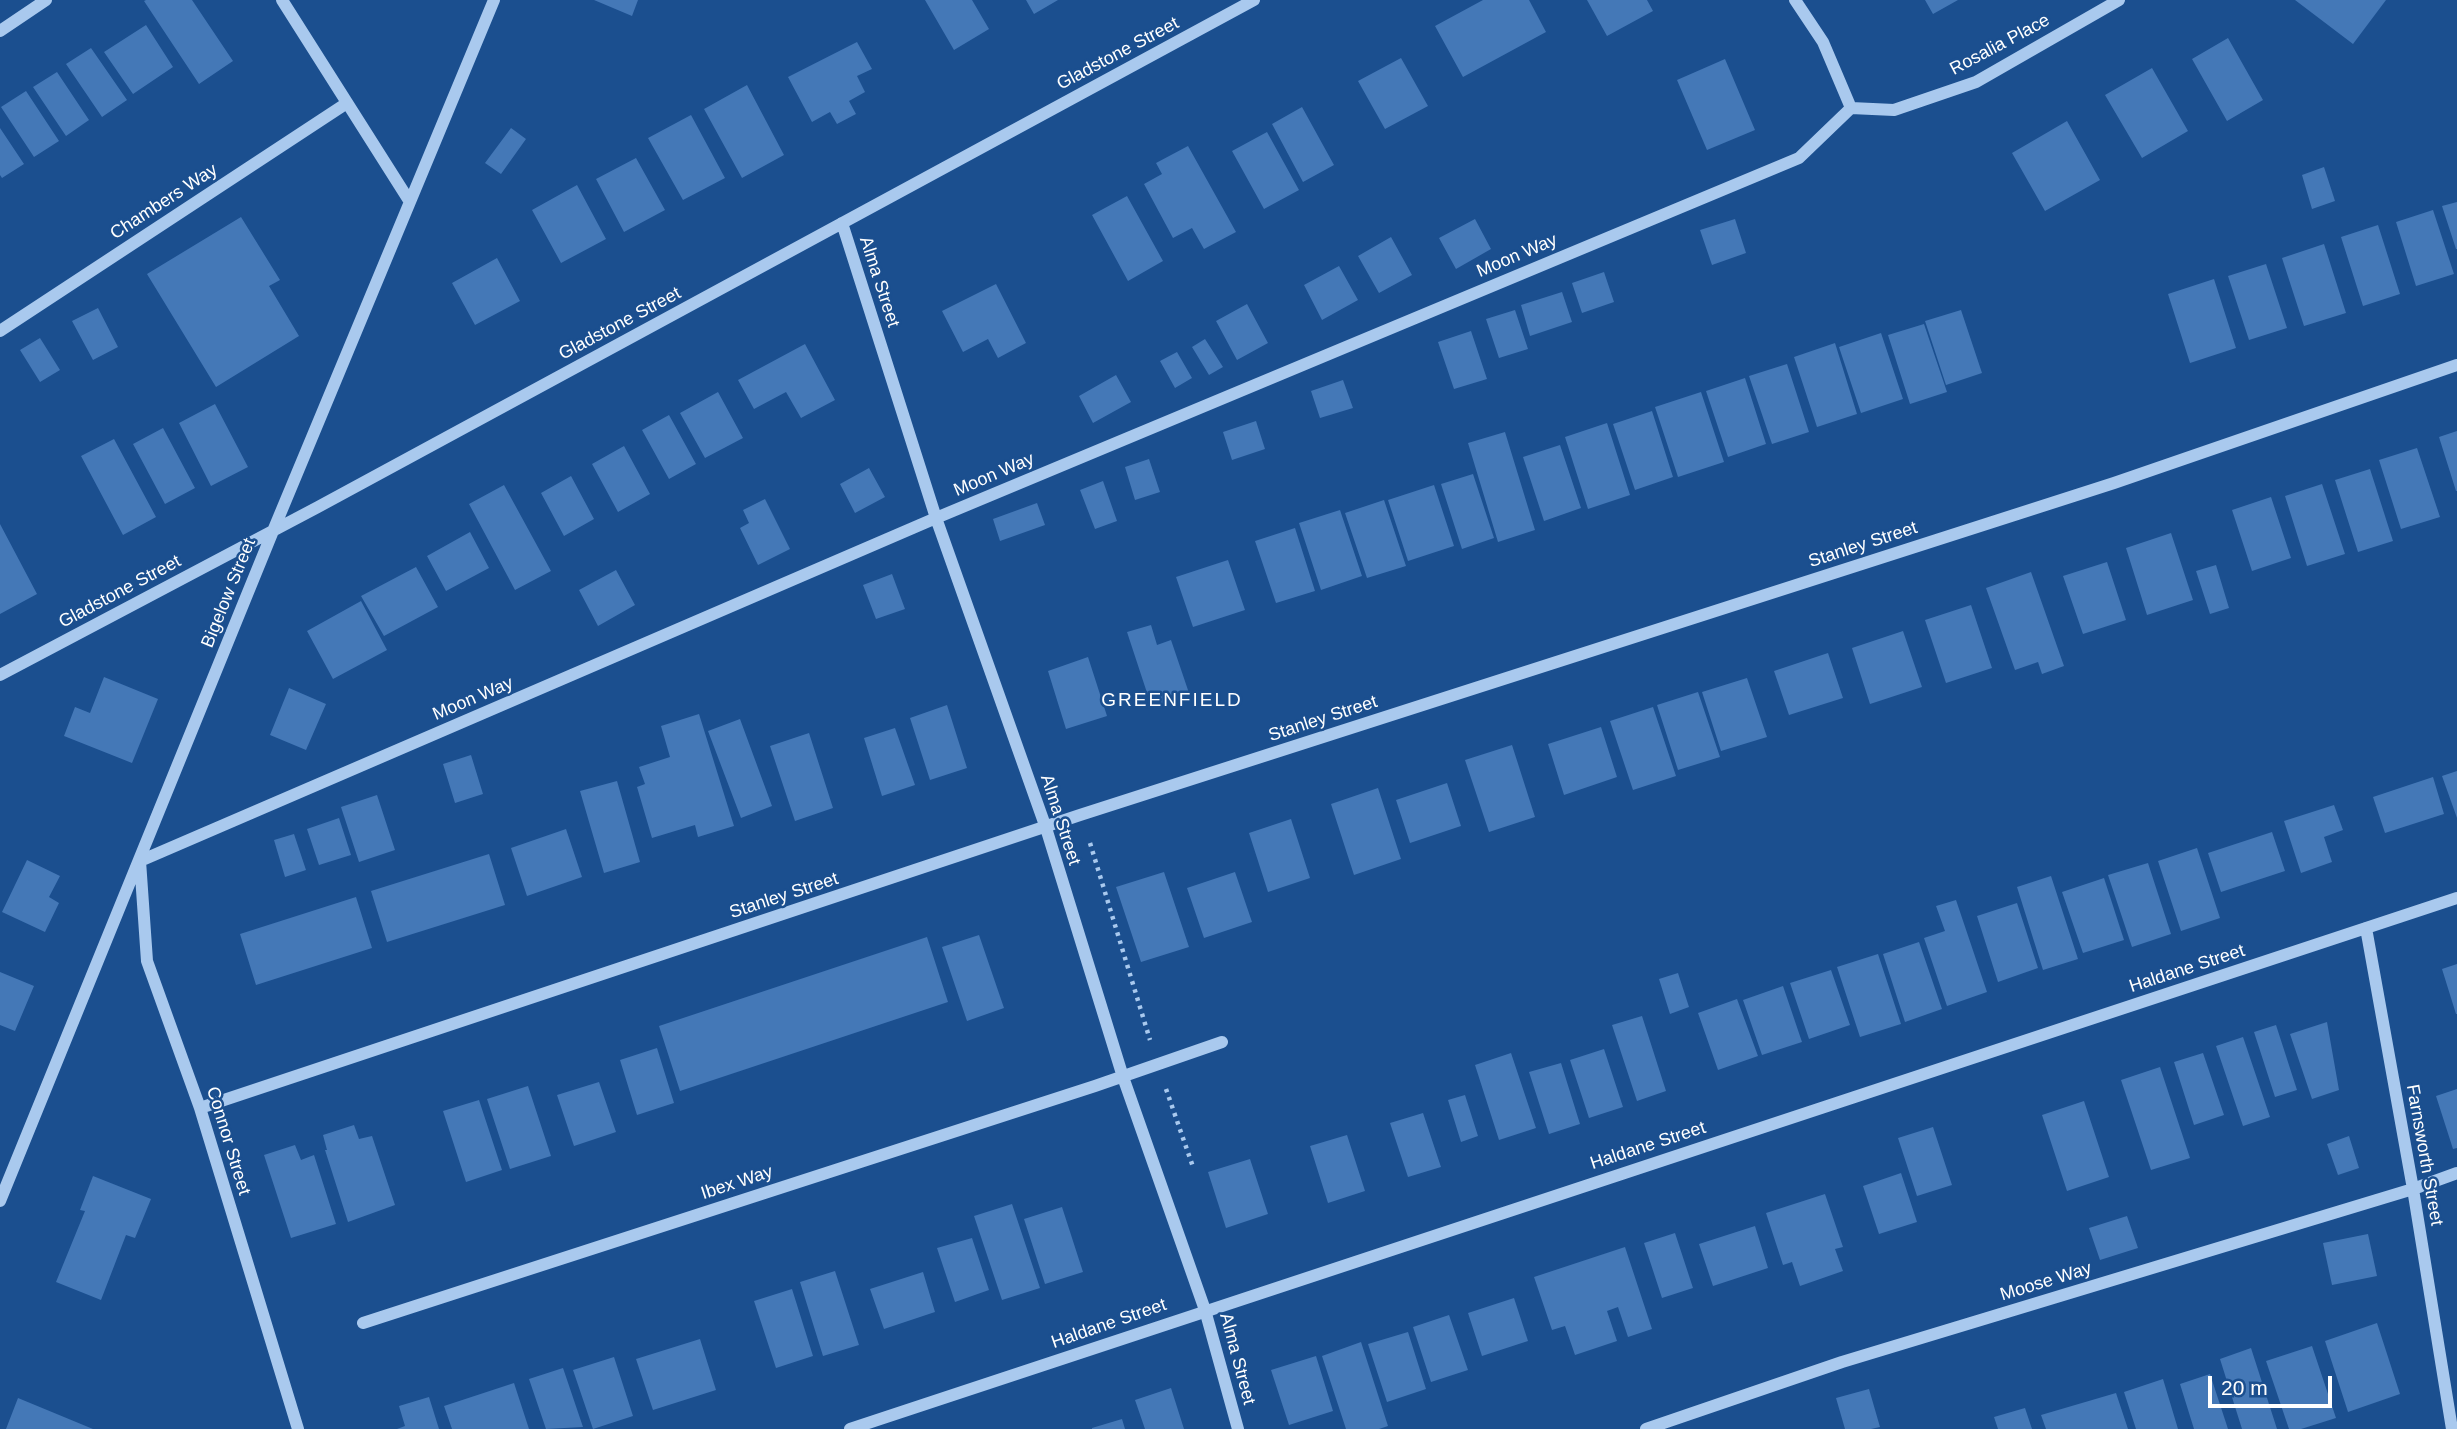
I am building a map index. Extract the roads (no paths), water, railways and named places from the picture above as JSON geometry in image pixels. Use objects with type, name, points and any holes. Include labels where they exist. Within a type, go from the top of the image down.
[{"type":"street","points":[[0,31],[46,0]]},
{"type":"street","points":[[282,0],[410,202]]},
{"type":"street","name":"Bigelow Street","points":[[0,1201],[273,531],[494,0]]},
{"type":"street","name":"Gladstone Street","points":[[0,675],[273,531],[1254,0]]},
{"type":"street","points":[[1795,0],[1823,42],[1851,108]]},
{"type":"street","name":"Rosalia Place","points":[[1851,108],[1894,110],[1976,82],[2119,0]]},
{"type":"street","name":"Chambers Way","points":[[0,331],[347,103]]},
{"type":"street","name":"Moon Way","points":[[140,861],[936,518],[1799,158],[1851,108]]},
{"type":"street","name":"Alma Street","points":[[842,223],[936,518],[1045,828],[1123,1077],[1205,1310],[1238,1429]]},
{"type":"street","name":"Stanley Street","points":[[200,1108],[1080,815],[2114,483],[2457,365]]},
{"type":"street","name":"Connor Street","points":[[140,861],[147,961],[200,1108],[298,1429]]},
{"type":"street","name":"Haldane Street","points":[[850,1429],[2457,898]]},
{"type":"street","name":"Farnsworth Street","points":[[2366,928],[2413,1189],[2452,1429]]},
{"type":"street","name":"Ibex Way","points":[[363,1322],[1123,1077],[1222,1042]]},
{"type":"street","name":"Moose Way","points":[[1646,1429],[1842,1362],[2413,1189],[2457,1173]]},
{"type":"district","name":"GREENFIELD","points":[[1172,701]]}]
